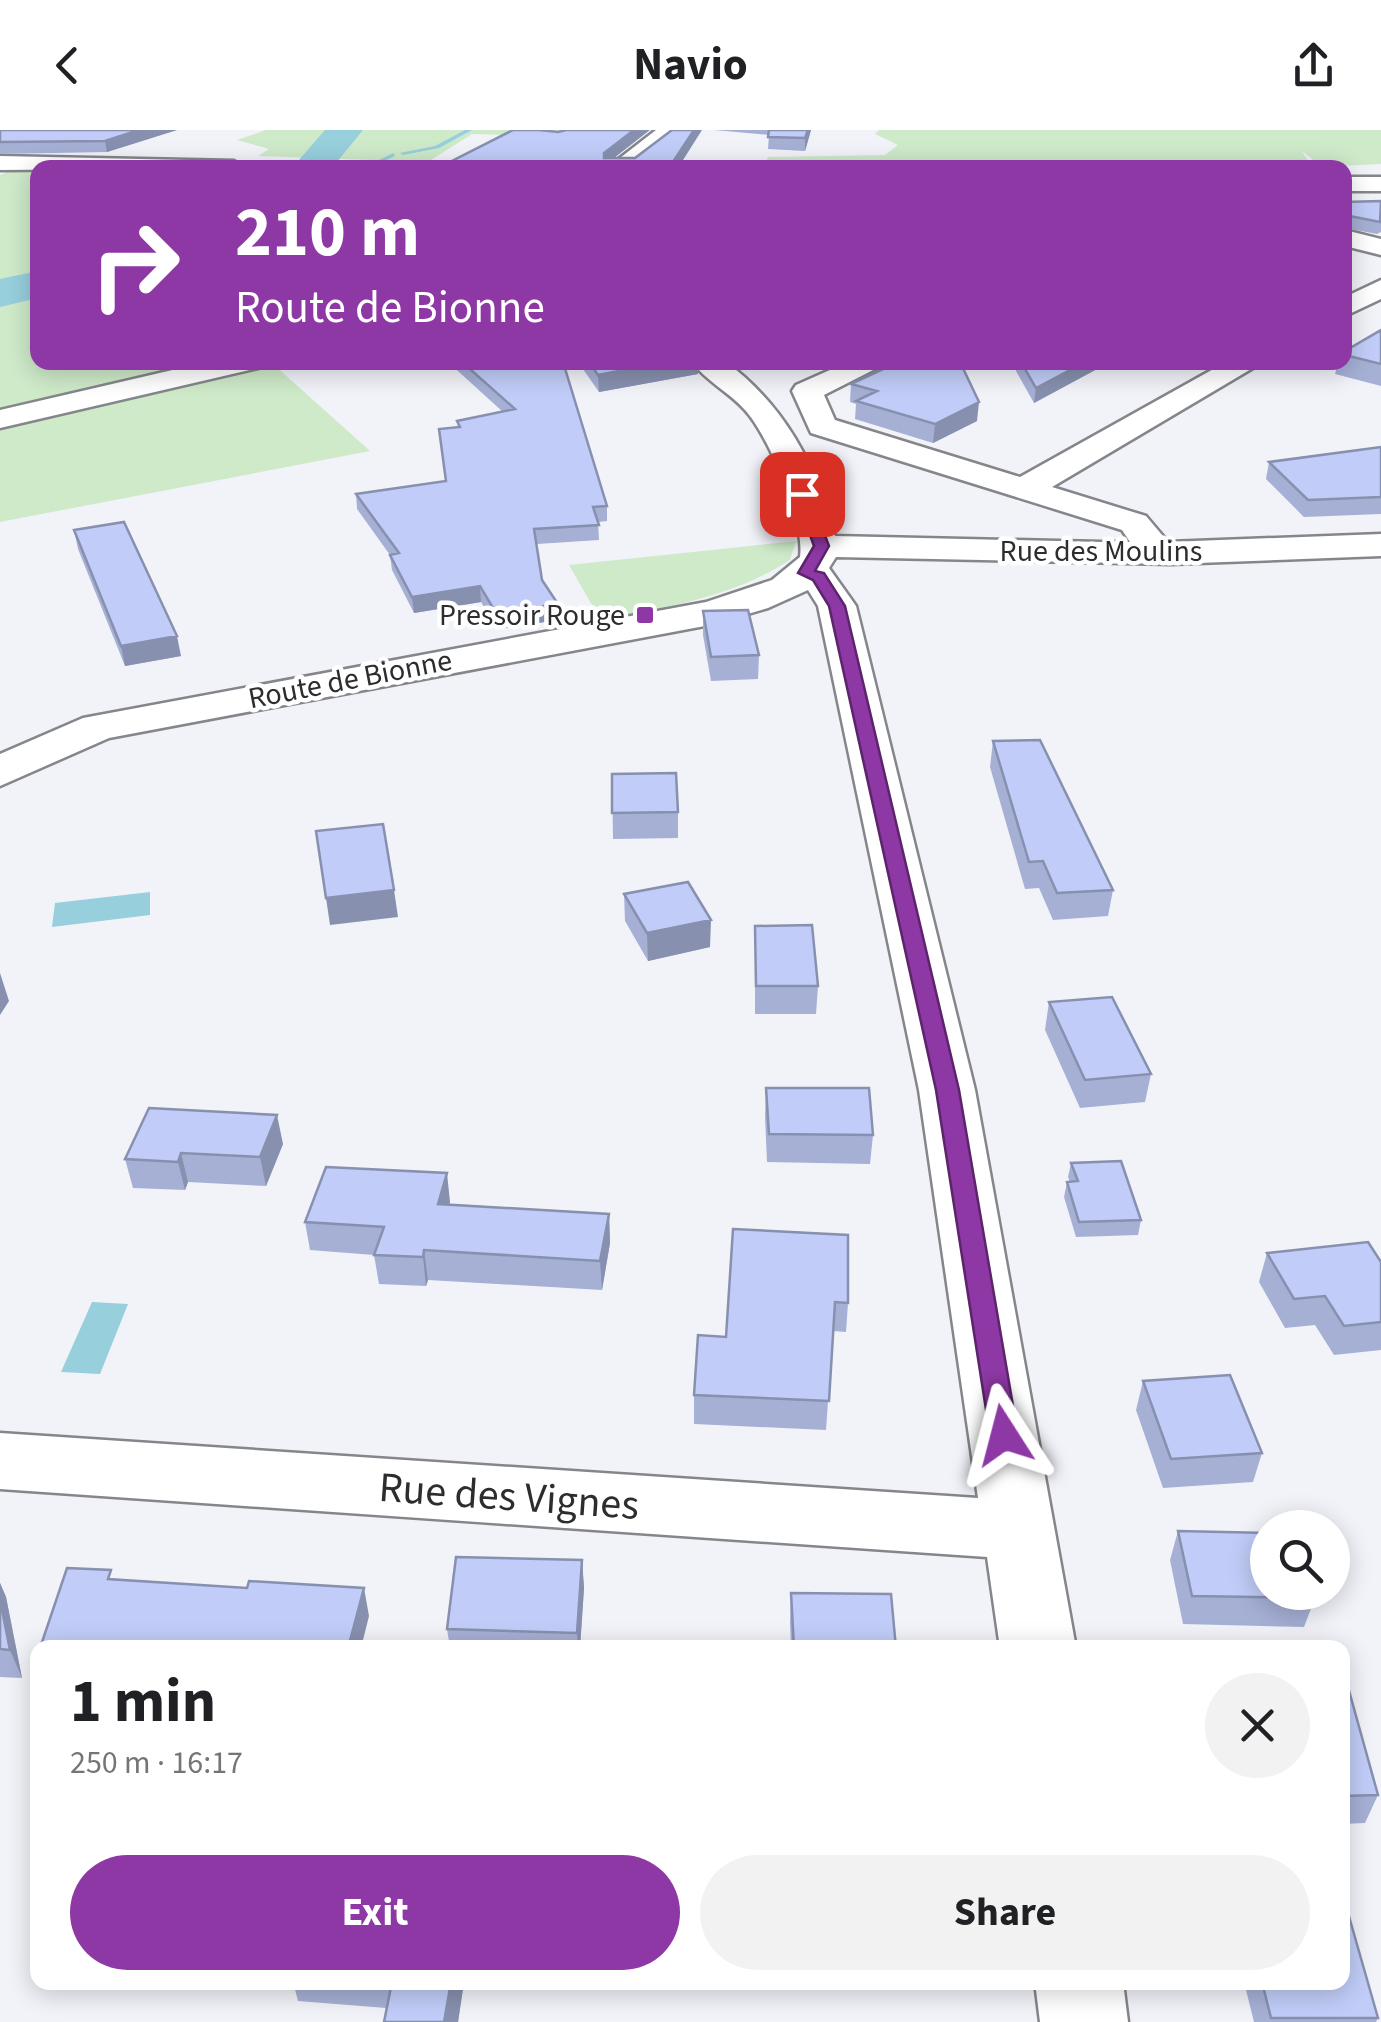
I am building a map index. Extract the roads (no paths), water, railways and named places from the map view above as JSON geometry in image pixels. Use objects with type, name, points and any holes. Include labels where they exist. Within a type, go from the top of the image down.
[{"type":"street","points":[[629,160],[670,130]]},
{"type":"street","points":[[0,163],[30,164]]},
{"type":"street","points":[[1352,184],[1381,184]]},
{"type":"street","points":[[1352,240],[1381,250],[1376,258],[1381,263]]},
{"type":"street","points":[[1352,304],[1381,288]]},
{"type":"street","points":[[0,419],[213,370]]},
{"type":"street","points":[[716,370],[769,420],[814,519],[813,560],[837,606],[947,1090],[1037,1640]]},
{"type":"street","points":[[856,370],[807,391],[822,426],[1134,524],[1157,552]]},
{"type":"street","points":[[1024,489],[1235,370]]},
{"type":"street","name":"Rue des Moulins","points":[[813,560],[936,552],[1157,552],[1381,545]]},
{"type":"street","name":"Route de Bionne","points":[[0,773],[31,752],[98,728],[710,613],[750,602],[813,560]]},
{"type":"street","name":"Rue des Vignes","points":[[0,1460],[1018,1530]]},
{"type":"street","points":[[1080,1990],[1084,2022]]},
{"type":"water","points":[[150,892],[150,915],[52,927],[55,903]]},
{"type":"water","points":[[92,1302],[128,1304],[100,1374],[61,1372]]},
{"type":"waterway","points":[[318,160],[345,130]]},
{"type":"waterway","points":[[403,153],[437,147],[469,130]]},
{"type":"waterway","points":[[382,160],[393,155]]},
{"type":"waterway","points":[[0,293],[30,286]]},
{"type":"place","name":"Pressoir Rouge","points":[[645,615]]}]
